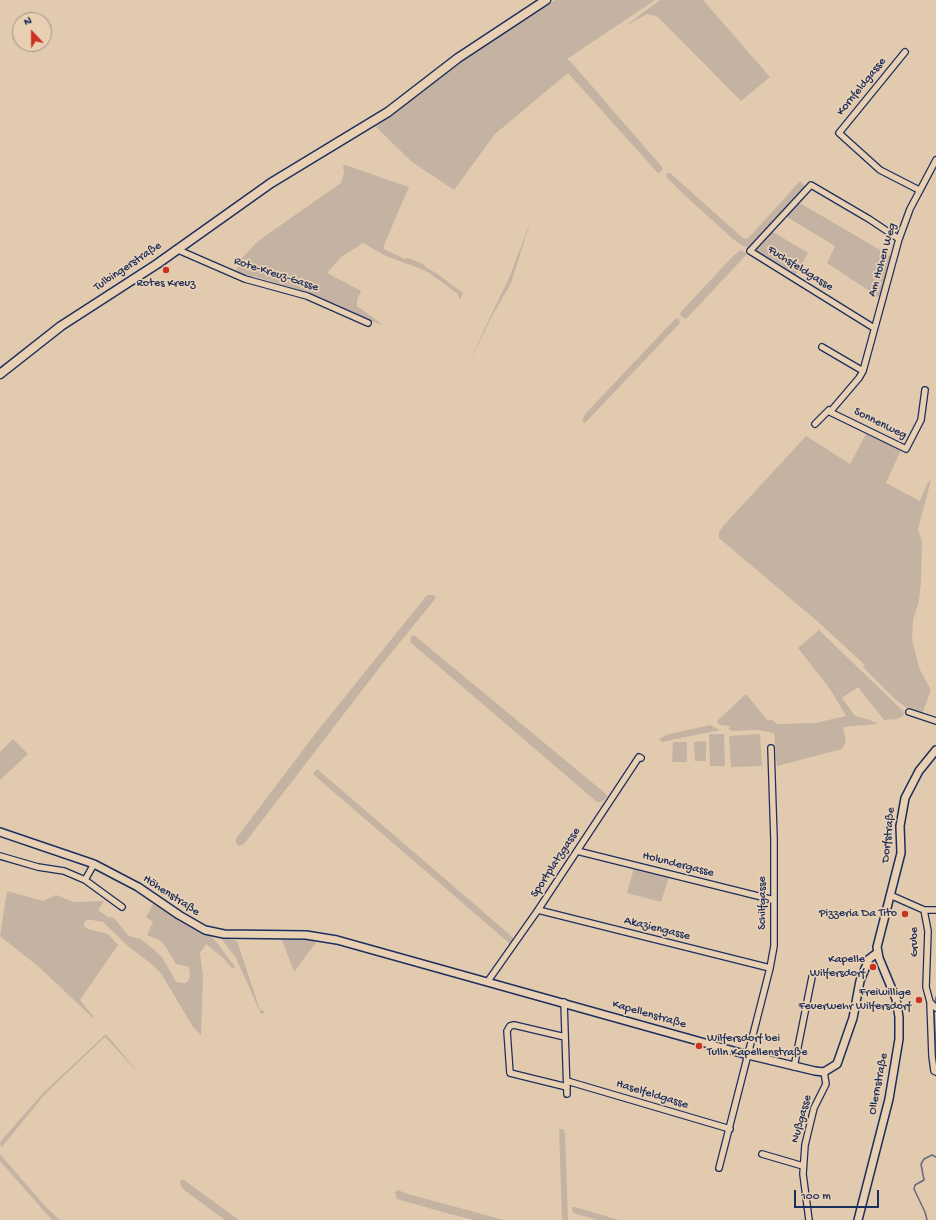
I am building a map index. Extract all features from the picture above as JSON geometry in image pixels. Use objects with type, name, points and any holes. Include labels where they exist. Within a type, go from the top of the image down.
[{"type":"main road","name":"Tulbingerstraße","points":[[0,374],[61,326],[157,264],[176,249],[271,183],[388,112],[458,58],[546,0]]},
{"type":"street","name":"Kornfeldgasse","points":[[905,52],[839,133],[880,170],[919,190]]},
{"type":"street","name":"Am Hohen Weg","points":[[815,424],[829,410],[830,412],[859,378],[863,371],[868,360],[874,328],[899,239],[919,190],[936,160]]},
{"type":"street","name":"Fuchsfeldgasse","points":[[874,328],[750,251],[811,185],[869,219],[899,239]]},
{"type":"street","name":"Rote-Kreuz-Gasse","points":[[176,249],[245,279],[307,296],[368,323]]},
{"type":"street","points":[[822,347],[863,371]]},
{"type":"street","name":"Sonnenweg","points":[[830,412],[906,449],[921,420],[925,390]]},
{"type":"street","points":[[909,712],[936,721]]},
{"type":"street","name":"Schilfgasse","points":[[748,1055],[770,968],[774,946],[774,839],[771,748]]},
{"type":"street","name":"Dorfstraße","points":[[877,953],[877,947],[901,852],[900,826],[905,798],[919,771],[936,750]]},
{"type":"street","name":"Sportplatzgasse","points":[[488,982],[538,910],[639,757],[641,758]]},
{"type":"street","name":"Höhenstraße","points":[[0,832],[94,864],[138,887],[179,916],[205,930],[224,934],[306,935],[337,940]]},
{"type":"street","name":"Holundergasse","points":[[577,851],[774,900]]},
{"type":"street","points":[[0,856],[38,867],[64,871],[85,880],[122,907]]},
{"type":"street","points":[[85,880],[94,864]]},
{"type":"street","name":"Grube","points":[[890,895],[924,910],[928,931],[925,974],[933,1005],[932,1056],[934,1071],[936,1072]]},
{"type":"street","name":"Akaziengasse","points":[[538,910],[770,968]]},
{"type":"street","points":[[924,910],[936,910]]},
{"type":"street","name":"Kapellenstraße","points":[[337,940],[564,1002],[748,1055],[794,1067],[824,1072]]},
{"type":"street","points":[[824,1072],[837,1064],[853,1018],[860,981],[869,959],[877,953]]},
{"type":"street","name":"Ollernstraße","points":[[858,1220],[889,1099],[898,1039],[899,1017],[896,999],[877,953]]},
{"type":"street","points":[[794,1067],[812,977]]},
{"type":"street","points":[[564,1002],[567,1094]]},
{"type":"street","points":[[565,1037],[514,1025],[510,1026],[507,1031],[510,1073],[567,1087]]},
{"type":"street","points":[[719,1168],[748,1055]]},
{"type":"street","name":"Nußgasse","points":[[809,1220],[803,1166],[805,1145],[814,1108],[826,1084],[824,1072]]},
{"type":"street","name":"Haselfeldgasse","points":[[567,1081],[730,1129]]},
{"type":"street","points":[[762,1154],[803,1166]]},
{"type":"shaded area","points":[[555,0],[655,0],[567,59],[663,168],[661,172],[658,173],[656,171],[568,73],[495,134],[454,190],[412,162],[376,127],[457,64]]},
{"type":"shaded area","points":[[660,0],[703,0],[770,77],[741,101],[658,17],[647,14],[625,26]]},
{"type":"shaded area","points":[[345,165],[409,187],[384,245],[384,249],[405,259],[408,258],[423,264],[463,293],[460,300],[458,294],[424,270],[386,256],[363,243],[341,257],[327,273],[361,291],[357,300],[357,306],[383,325],[362,318],[305,292],[254,276],[251,277],[236,270],[242,258],[258,241],[341,183],[344,173],[343,166]]},
{"type":"shaded area","points":[[667,173],[670,173],[744,239],[748,238],[754,232],[800,181],[806,187],[749,247],[743,246],[733,239],[692,202],[666,177]]},
{"type":"shaded area","points":[[798,202],[892,257],[880,298],[827,263],[835,246],[787,217]]},
{"type":"shaded area","points":[[531,220],[511,283],[491,318],[470,362],[509,278]]},
{"type":"shaded area","points":[[773,232],[808,253],[795,276],[757,252],[757,249]]},
{"type":"shaded area","points":[[741,250],[747,254],[688,317],[685,319],[681,316],[680,313],[733,256]]},
{"type":"shaded area","points":[[676,318],[679,319],[680,323],[585,423],[582,420],[586,413]]},
{"type":"shaded area","points":[[866,434],[901,450],[886,483],[920,501],[928,482],[931,480],[918,529],[922,542],[921,581],[919,601],[913,620],[912,639],[919,668],[931,690],[922,714],[907,708],[896,700],[863,667],[865,665],[817,621],[719,538],[719,532],[724,525],[806,436],[850,464]]},
{"type":"shaded area","points":[[427,595],[434,595],[436,598],[383,663],[244,844],[238,846],[235,840],[315,734]]},
{"type":"shaded area","points":[[819,630],[903,711],[904,715],[897,719],[884,720],[858,687],[842,698],[855,716],[878,724],[843,727],[846,742],[842,749],[777,766],[774,733],[758,730],[732,731],[729,729],[730,726],[720,725],[717,721],[746,694],[768,721],[771,719],[777,724],[815,723],[846,716],[830,689],[798,648]]},
{"type":"shaded area","points":[[414,635],[606,794],[607,797],[601,802],[597,802],[410,642],[411,636]]},
{"type":"shaded area","points":[[710,725],[720,730],[662,742],[659,739],[666,735]]},
{"type":"shaded area","points":[[709,734],[724,734],[725,766],[710,766]]},
{"type":"shaded area","points":[[760,734],[762,766],[731,767],[729,736]]},
{"type":"shaded area","points":[[13,739],[28,754],[0,780],[0,752]]},
{"type":"shaded area","points":[[706,741],[706,761],[695,761],[694,742]]},
{"type":"shaded area","points":[[673,742],[687,742],[687,762],[672,762]]},
{"type":"shaded area","points":[[317,769],[508,933],[513,938],[513,941],[509,943],[314,775],[313,773]]},
{"type":"shaded area","points":[[634,868],[669,877],[661,902],[627,893]]},
{"type":"shaded area","points":[[7,891],[43,901],[56,895],[74,902],[104,901],[98,910],[108,917],[114,918],[129,936],[140,939],[162,957],[176,982],[185,983],[188,981],[190,976],[189,967],[176,964],[164,944],[147,935],[153,922],[146,917],[153,904],[181,922],[210,936],[215,940],[235,967],[233,969],[222,957],[206,944],[200,953],[203,976],[201,1035],[193,1027],[162,975],[154,966],[128,946],[103,922],[87,920],[84,923],[84,926],[88,929],[108,934],[118,945],[80,1000],[94,1017],[93,1018],[39,967],[0,936]]},
{"type":"shaded area","points":[[225,938],[237,941],[260,1010],[265,1011],[264,1013],[261,1014],[236,958],[222,939]]},
{"type":"shaded area","points":[[318,939],[294,972],[282,940]]},
{"type":"shaded area","points":[[106,1034],[143,1078],[105,1037],[46,1093],[1,1148],[0,1142],[43,1093]]},
{"type":"shaded area","points":[[559,1129],[563,1129],[565,1133],[568,1220],[562,1220]]},
{"type":"shaded area","points":[[0,1154],[45,1206],[60,1220],[52,1220],[0,1161]]},
{"type":"shaded area","points":[[180,1180],[184,1180],[239,1220],[225,1220],[183,1189]]},
{"type":"shaded area","points":[[398,1190],[504,1220],[474,1220],[446,1213],[397,1199],[395,1192]]},
{"type":"shaded area","points":[[572,1207],[619,1220],[597,1220],[573,1213]]},
{"type":"waterway","points":[[935,1004],[936,997]]},
{"type":"waterway","points":[[934,1008],[936,1052]]},
{"type":"waterway","points":[[927,1220],[925,1212],[914,1189],[915,1185],[924,1180],[921,1164],[924,1159],[932,1155],[936,1157]]},
{"type":"place","name":"Rotes Kreuz","points":[[166,270]]},
{"type":"place","name":"Pizzeria Da Tito","points":[[905,914]]},
{"type":"place","name":"Kapelle Wilfersdorf","points":[[873,967]]},
{"type":"place","name":"Freiwillige Feuerwehr Wilfersdorf","points":[[919,1000]]},
{"type":"place","name":"Wilfersdorf bei Tulln Kapellenstraße","points":[[699,1046]]}]
